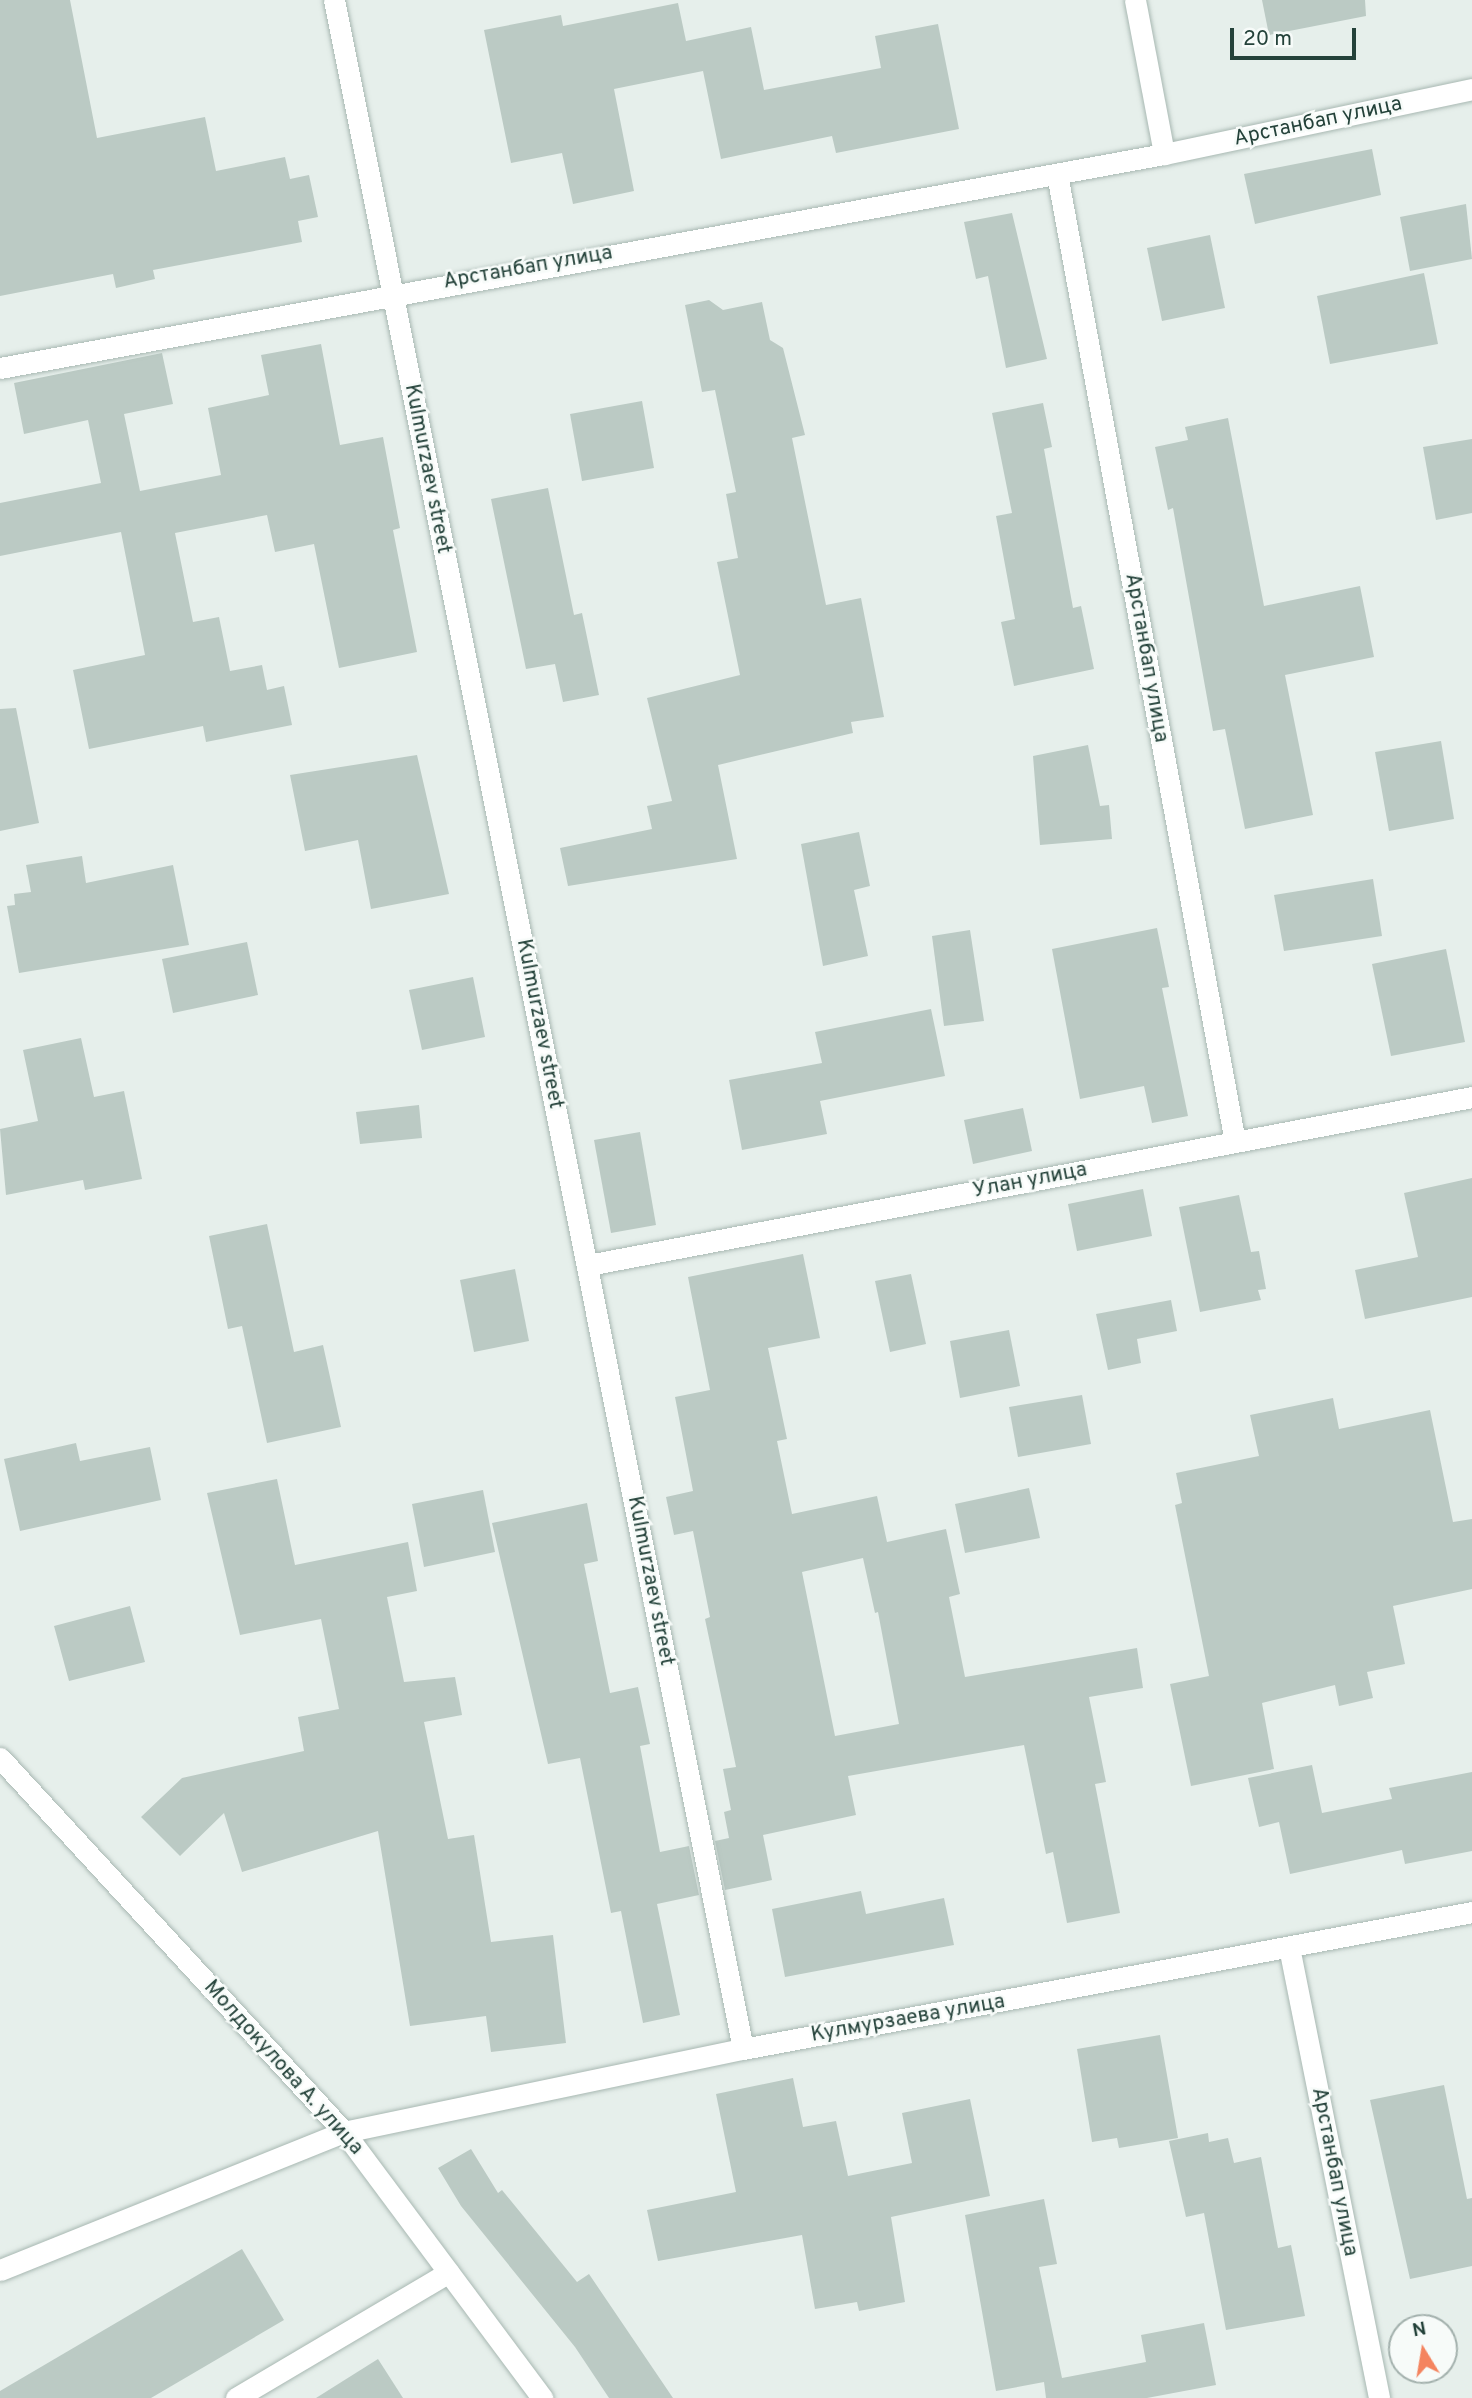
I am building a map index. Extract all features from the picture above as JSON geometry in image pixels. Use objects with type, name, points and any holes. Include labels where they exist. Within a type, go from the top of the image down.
[{"type":"street","name":"Kulmurzaev street","points":[[334,0],[743,2049]]},
{"type":"street","points":[[1135,0],[1164,154]]},
{"type":"street","name":"Арстанбап улица","points":[[0,368],[391,293],[1164,154],[1472,89]]},
{"type":"street","name":"Арстанбап улица","points":[[1057,174],[1235,1142]]},
{"type":"street","name":"Улан улица","points":[[588,1265],[1472,1097]]},
{"type":"street","name":"Молдокулова А. улица","points":[[0,1758],[344,2132],[542,2398]]},
{"type":"street","name":"Кулмурзаева улица","points":[[0,2270],[344,2132],[743,2049],[1472,1912]]},
{"type":"street","name":"Арстанбап улица","points":[[1289,1947],[1379,2398]]},
{"type":"street","points":[[246,2396],[449,2272]]},
{"type":"building","points":[[0,0],[70,0],[97,138],[205,117],[216,171],[285,157],[290,179],[309,175],[318,217],[298,221],[302,242],[153,270],[155,279],[116,288],[113,274],[0,296]]},
{"type":"building","points":[[1262,0],[1365,0],[1366,16],[1269,35]]},
{"type":"building","points":[[678,3],[686,41],[751,27],[764,90],[881,68],[875,36],[938,24],[959,129],[836,153],[832,136],[721,159],[703,71],[614,89],[634,191],[573,204],[562,153],[511,163],[484,30],[561,15],[563,26]]},
{"type":"building","points":[[1372,149],[1381,195],[1255,224],[1244,174]]},
{"type":"building","points":[[1466,204],[1472,259],[1410,271],[1400,217]]},
{"type":"building","points":[[1012,213],[1047,359],[1006,368],[988,276],[976,279],[964,222]]},
{"type":"building","points":[[1210,235],[1225,308],[1162,321],[1147,248]]},
{"type":"building","points":[[1424,273],[1438,344],[1330,364],[1317,296]]},
{"type":"building","points":[[709,300],[723,310],[762,302],[770,340],[783,348],[805,435],[792,438],[826,605],[861,598],[884,717],[851,722],[853,733],[718,765],[737,859],[568,886],[560,848],[652,829],[647,806],[672,801],[647,698],[740,675],[717,562],[738,558],[726,494],[736,492],[715,390],[702,392],[685,305]]},
{"type":"building","points":[[321,344],[340,445],[383,437],[400,528],[393,530],[417,652],[339,668],[314,544],[275,552],[267,515],[175,533],[193,622],[219,617],[230,671],[262,665],[267,690],[284,686],[292,725],[206,742],[203,726],[89,749],[73,670],[145,655],[121,532],[0,556],[0,503],[101,483],[88,420],[24,434],[14,383],[162,353],[173,404],[124,414],[140,491],[221,475],[208,408],[269,395],[261,355]]},
{"type":"building","points":[[642,401],[654,468],[582,481],[570,414]]},
{"type":"building","points":[[1043,403],[1052,447],[1044,449],[1073,608],[1081,606],[1094,669],[1014,686],[1001,622],[1015,619],[996,516],[1012,513],[992,413]]},
{"type":"building","points":[[1228,418],[1264,606],[1360,586],[1374,657],[1285,675],[1313,815],[1245,829],[1225,729],[1213,731],[1173,508],[1168,510],[1155,447],[1188,440],[1185,427]]},
{"type":"building","points":[[1472,439],[1472,513],[1436,520],[1423,447]]},
{"type":"building","points":[[548,488],[574,615],[582,613],[599,695],[563,702],[555,664],[526,669],[491,499]]},
{"type":"building","points":[[16,708],[39,823],[0,831],[0,709]]},
{"type":"building","points":[[1441,741],[1454,819],[1389,831],[1375,752]]},
{"type":"building","points":[[1088,745],[1100,806],[1109,805],[1112,839],[1040,845],[1033,756]]},
{"type":"building","points":[[417,755],[449,894],[371,909],[358,840],[305,851],[290,775]]},
{"type":"building","points":[[859,832],[870,886],[854,890],[868,956],[823,966],[801,844]]},
{"type":"building","points":[[82,856],[86,883],[173,865],[189,945],[19,973],[7,906],[15,905],[14,894],[31,892],[26,865]]},
{"type":"building","points":[[1373,879],[1382,936],[1284,951],[1274,895]]},
{"type":"building","points":[[1157,928],[1169,987],[1162,988],[1188,1116],[1152,1123],[1144,1086],[1080,1099],[1052,949]]},
{"type":"building","points":[[970,930],[984,1021],[944,1026],[932,936]]},
{"type":"building","points":[[247,942],[258,995],[173,1013],[162,959]]},
{"type":"building","points":[[1446,949],[1465,1042],[1391,1056],[1372,964]]},
{"type":"building","points":[[473,977],[485,1037],[422,1050],[409,990]]},
{"type":"building","points":[[931,1009],[945,1076],[820,1101],[827,1134],[742,1150],[729,1080],[822,1063],[815,1032]]},
{"type":"building","points":[[81,1038],[94,1097],[124,1091],[142,1179],[85,1190],[83,1180],[6,1195],[0,1129],[38,1121],[23,1050]]},
{"type":"building","points":[[419,1105],[422,1138],[360,1144],[356,1112]]},
{"type":"building","points":[[1023,1108],[1032,1151],[973,1164],[964,1120]]},
{"type":"building","points":[[640,1132],[656,1225],[611,1233],[594,1140]]},
{"type":"building","points":[[1472,1178],[1472,1297],[1365,1319],[1355,1270],[1418,1257],[1404,1193]]},
{"type":"building","points":[[1143,1189],[1152,1236],[1077,1251],[1068,1204]]},
{"type":"building","points":[[1239,1195],[1251,1252],[1259,1251],[1266,1289],[1258,1290],[1261,1300],[1200,1312],[1179,1207]]},
{"type":"building","points":[[267,1224],[294,1352],[323,1345],[341,1427],[267,1443],[242,1326],[228,1329],[209,1236]]},
{"type":"building","points":[[803,1254],[820,1338],[768,1348],[787,1439],[777,1441],[792,1514],[877,1496],[887,1542],[946,1529],[960,1594],[949,1597],[965,1677],[1137,1648],[1143,1688],[1089,1697],[1106,1782],[1095,1784],[1120,1913],[1067,1923],[1053,1852],[1046,1854],[1024,1745],[848,1776],[856,1815],[763,1835],[772,1880],[725,1890],[715,1841],[729,1838],[724,1812],[731,1810],[723,1769],[736,1767],[705,1619],[710,1617],[693,1531],[674,1535],[666,1497],[693,1491],[675,1397],[710,1390],[688,1277]],"holes":[[[863,1558],[875,1613],[878,1612],[899,1724],[835,1736],[802,1572]]]},
{"type":"building","points":[[515,1269],[529,1341],[474,1352],[460,1280]]},
{"type":"building","points":[[911,1274],[926,1344],[890,1352],[875,1281]]},
{"type":"building","points":[[1171,1300],[1177,1331],[1137,1339],[1141,1363],[1108,1370],[1096,1314]]},
{"type":"building","points":[[1009,1330],[1020,1386],[960,1398],[950,1341]]},
{"type":"building","points":[[1082,1395],[1091,1444],[1018,1457],[1009,1407]]},
{"type":"building","points":[[1333,1398],[1339,1429],[1430,1410],[1453,1522],[1472,1519],[1472,1589],[1393,1606],[1405,1664],[1367,1672],[1373,1698],[1339,1706],[1335,1685],[1262,1703],[1274,1769],[1191,1786],[1170,1684],[1209,1676],[1175,1505],[1182,1503],[1176,1473],[1259,1456],[1250,1415]]},
{"type":"building","points":[[76,1443],[80,1461],[150,1447],[161,1500],[20,1531],[4,1459]]},
{"type":"building","points":[[277,1479],[295,1565],[408,1542],[417,1591],[387,1597],[404,1682],[455,1677],[462,1715],[424,1722],[448,1839],[474,1835],[491,1942],[553,1935],[566,2043],[491,2052],[486,2016],[410,2026],[378,1831],[242,1872],[224,1813],[180,1856],[141,1817],[182,1778],[304,1751],[298,1717],[339,1709],[321,1619],[240,1635],[207,1493]]},
{"type":"building","points":[[1029,1488],[1040,1538],[965,1553],[955,1504]]},
{"type":"building","points":[[483,1490],[495,1552],[424,1567],[412,1504]]},
{"type":"building","points":[[587,1503],[598,1561],[584,1564],[610,1693],[638,1687],[650,1744],[640,1746],[660,1852],[689,1846],[699,1895],[657,1904],[680,2015],[643,2023],[621,1911],[611,1913],[580,1758],[548,1764],[492,1523]]},
{"type":"building","points":[[130,1606],[145,1662],[69,1681],[54,1626]]},
{"type":"building","points":[[1312,1765],[1322,1813],[1392,1799],[1389,1788],[1472,1772],[1472,1851],[1405,1864],[1402,1850],[1290,1874],[1279,1822],[1259,1827],[1248,1778]]},
{"type":"building","points":[[861,1891],[866,1914],[944,1898],[954,1945],[785,1977],[772,1909]]},
{"type":"building","points":[[1160,2035],[1178,2138],[1119,2148],[1117,2138],[1092,2142],[1077,2049]]},
{"type":"building","points":[[793,2078],[803,2127],[836,2121],[848,2176],[912,2163],[902,2113],[970,2099],[990,2196],[891,2217],[905,2302],[859,2311],[857,2302],[815,2309],[802,2235],[658,2261],[647,2210],[736,2192],[716,2094]]},
{"type":"building","points":[[1444,2085],[1467,2199],[1472,2198],[1472,2266],[1410,2279],[1370,2100]]},
{"type":"building","points":[[1208,2133],[1209,2142],[1228,2138],[1234,2163],[1261,2157],[1278,2248],[1291,2245],[1305,2316],[1226,2330],[1204,2213],[1186,2217],[1169,2141]]},
{"type":"building","points":[[471,2149],[498,2193],[502,2190],[577,2282],[589,2274],[673,2398],[609,2398],[575,2347],[461,2206],[438,2168]]},
{"type":"building","points":[[1044,2199],[1057,2264],[1039,2267],[1062,2378],[1146,2362],[1141,2335],[1204,2323],[1216,2385],[1147,2398],[1046,2398],[1044,2382],[996,2391],[965,2215]]},
{"type":"building","points":[[242,2249],[284,2320],[151,2398],[0,2398],[0,2391]]},
{"type":"building","points":[[378,2359],[403,2398],[316,2398]]}]
